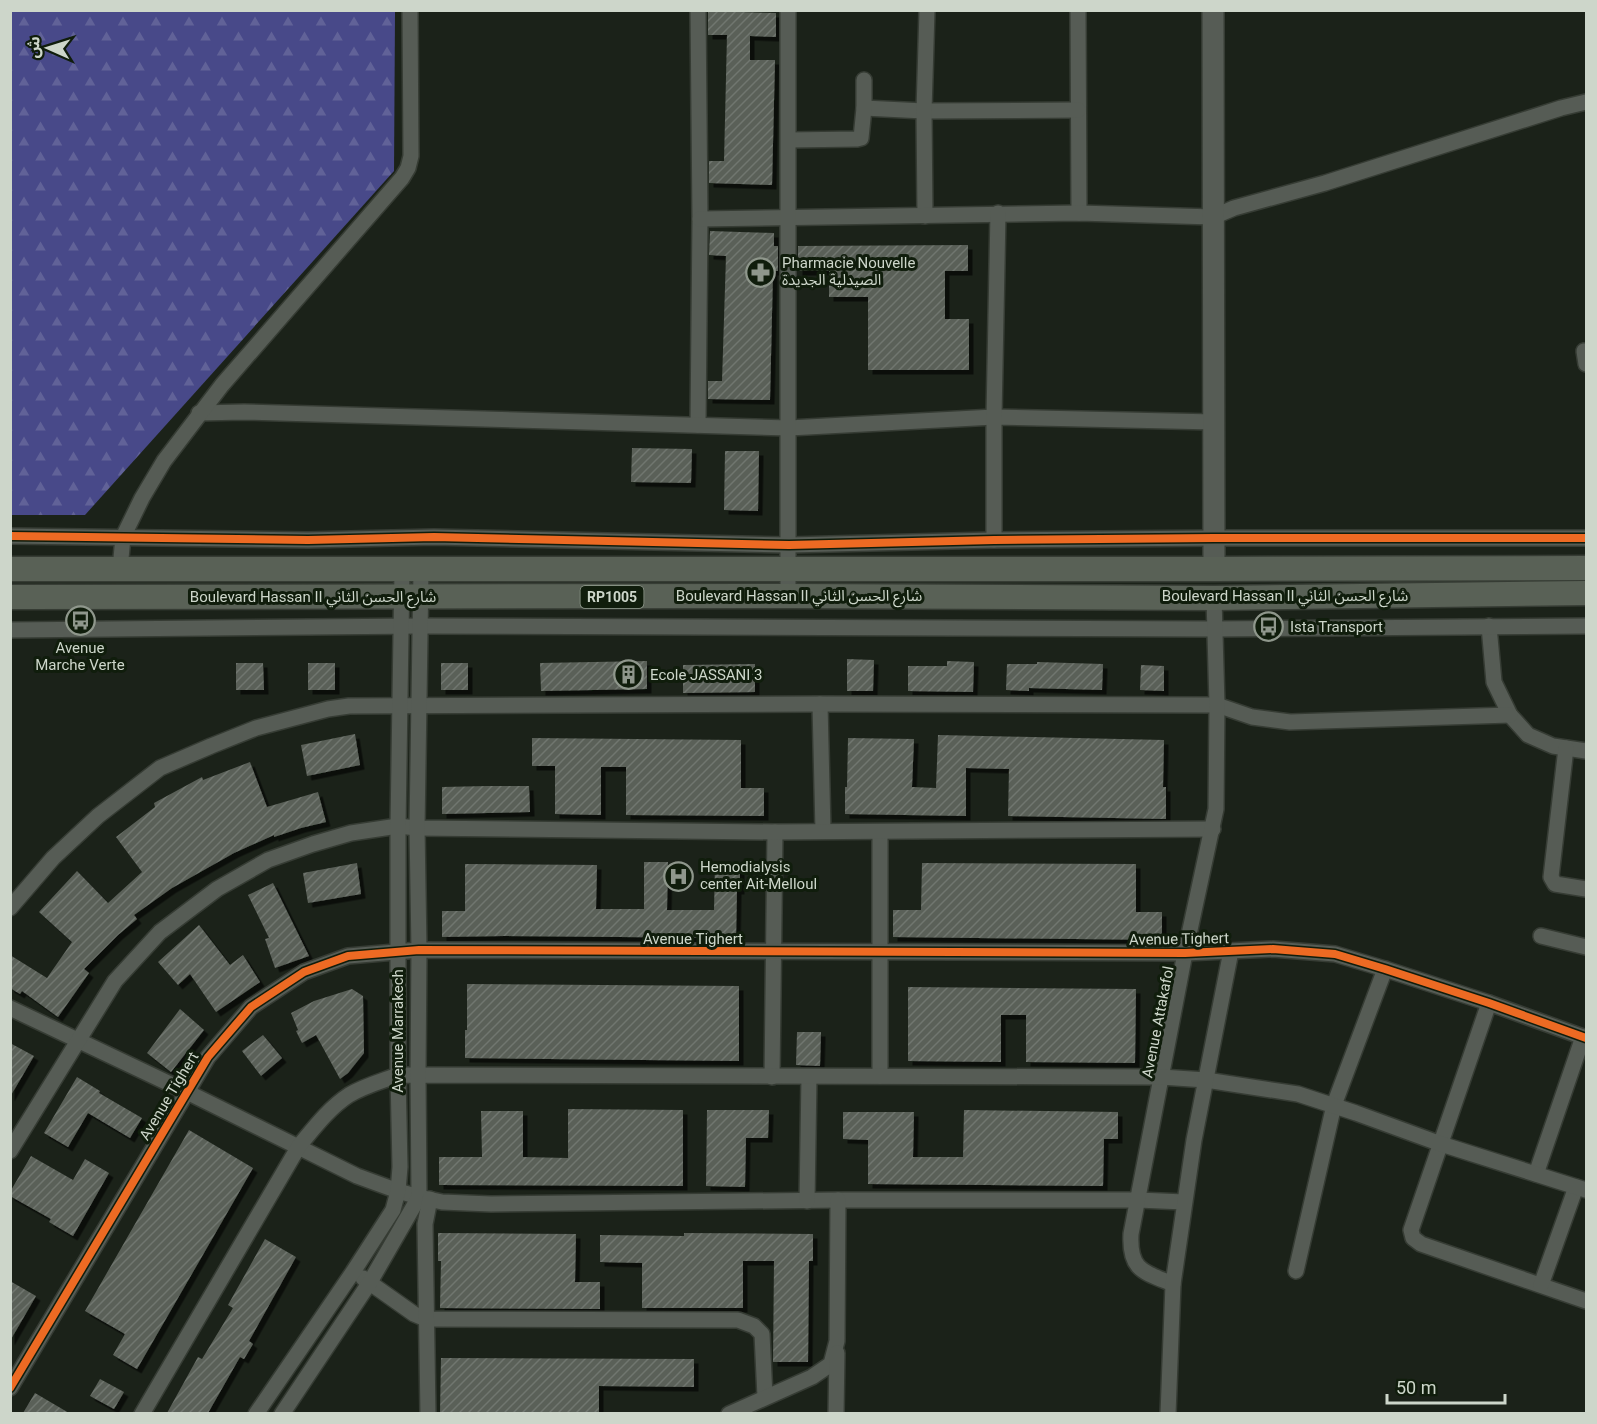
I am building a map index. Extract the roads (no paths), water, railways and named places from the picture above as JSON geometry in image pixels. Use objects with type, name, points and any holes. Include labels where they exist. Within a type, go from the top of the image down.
[{"type":"main road","name":"Boulevard Hassan II شارع الحسن الثاني","points":[[11,570],[1587,568]]},
{"type":"main road","points":[[1214,570],[1214,598]]},
{"type":"main road","name":"Boulevard Hassan II شارع الحسن الثاني","points":[[10,597],[1214,598],[1587,593]]},
{"type":"street","points":[[120,569],[123,537],[164,461],[199,413],[402,178],[408,168],[411,156],[410,10]]},
{"type":"street","points":[[698,10],[699,425]]},
{"type":"street","points":[[788,596],[789,10]]},
{"type":"street","points":[[925,216],[924,111],[927,10]]},
{"type":"street","points":[[1078,10],[1078,213]]},
{"type":"street","points":[[1213,10],[1214,570]]},
{"type":"street","points":[[789,140],[859,139],[862,135],[864,80]]},
{"type":"street","points":[[700,219],[998,213],[1213,217],[1234,208],[1325,183],[1561,108],[1587,102]]},
{"type":"street","points":[[864,108],[924,111],[1078,110]]},
{"type":"street","points":[[994,540],[998,213]]},
{"type":"street","points":[[199,413],[244,412],[789,428],[994,417],[1214,422]]},
{"type":"street","points":[[10,536],[309,540],[434,537],[789,545],[1214,538],[1587,538]]},
{"type":"street","name":"Avenue Marrakech","points":[[256,1413],[393,1210],[398,1191],[400,1167],[398,1075],[399,705],[401,627],[411,597],[412,570]]},
{"type":"street","name":"Avenue Marrakech","points":[[411,597],[420,626],[417,828],[418,1075],[425,1198],[428,1413]]},
{"type":"street","name":"Avenue Attakafol","points":[[1173,1284],[1148,1274],[1134,1262],[1130,1242],[1185,953],[1216,809],[1217,705],[1214,598]]},
{"type":"street","points":[[10,630],[420,626],[1214,629],[1587,626]]},
{"type":"street","points":[[1489,626],[1494,682],[1510,715],[1528,735],[1553,746],[1587,751]]},
{"type":"street","points":[[820,704],[823,831]]},
{"type":"street","points":[[10,908],[61,851],[98,816],[160,768],[256,728],[328,709],[350,706],[1217,705],[1252,717],[1290,722],[1510,715]]},
{"type":"street","points":[[1566,748],[1551,877],[1555,884],[1587,889]]},
{"type":"street","points":[[10,1151],[115,981],[160,932],[217,889],[268,860],[351,833],[398,826],[775,832],[1213,829]]},
{"type":"street","points":[[772,1077],[775,832]]},
{"type":"street","points":[[880,832],[880,1076]]},
{"type":"street","points":[[1541,936],[1587,947]]},
{"type":"street","name":"Avenue Tighert","points":[[10,1388],[208,1057],[251,1007],[304,972],[348,956],[419,950],[1185,953],[1273,949],[1335,954],[1585,1038]]},
{"type":"street","points":[[1168,1413],[1173,1284],[1184,1202],[1231,951]]},
{"type":"street","points":[[1296,1271],[1334,1105],[1385,969]]},
{"type":"street","points":[[1489,1004],[1411,1230],[1413,1238],[1421,1244],[1587,1301]]},
{"type":"street","points":[[10,1008],[357,1176],[398,1191],[442,1202],[491,1204],[838,1200],[1184,1202]]},
{"type":"street","points":[[1536,1174],[1585,1038]]},
{"type":"street","points":[[142,1413],[299,1146],[325,1115],[349,1095],[398,1075],[1161,1077],[1206,1080],[1298,1094],[1441,1144],[1581,1189],[1541,1285]]},
{"type":"street","points":[[807,1201],[809,1077]]},
{"type":"street","points":[[282,1413],[425,1198]]},
{"type":"street","points":[[836,1413],[838,1200]]},
{"type":"street","points":[[352,1272],[370,1282],[414,1314],[426,1319],[738,1320],[754,1326],[762,1334],[765,1397]]},
{"type":"street","points":[[729,1413],[812,1377],[831,1364],[837,1341]]},
{"type":"street","points":[[278,1382],[294,1396]]},
{"type":"place","name":"Pharmacie Nouvelle الصيدلية الجديدة","points":[[761,272]]},
{"type":"place","name":"Avenue Marche Verte","points":[[80,621]]},
{"type":"place","name":"Ista Transport","points":[[1269,627]]},
{"type":"place","name":"Ecole JASSANI 3","points":[[629,675]]},
{"type":"place","name":"Hemodialysis center Ait-Melloul","points":[[679,876]]}]
